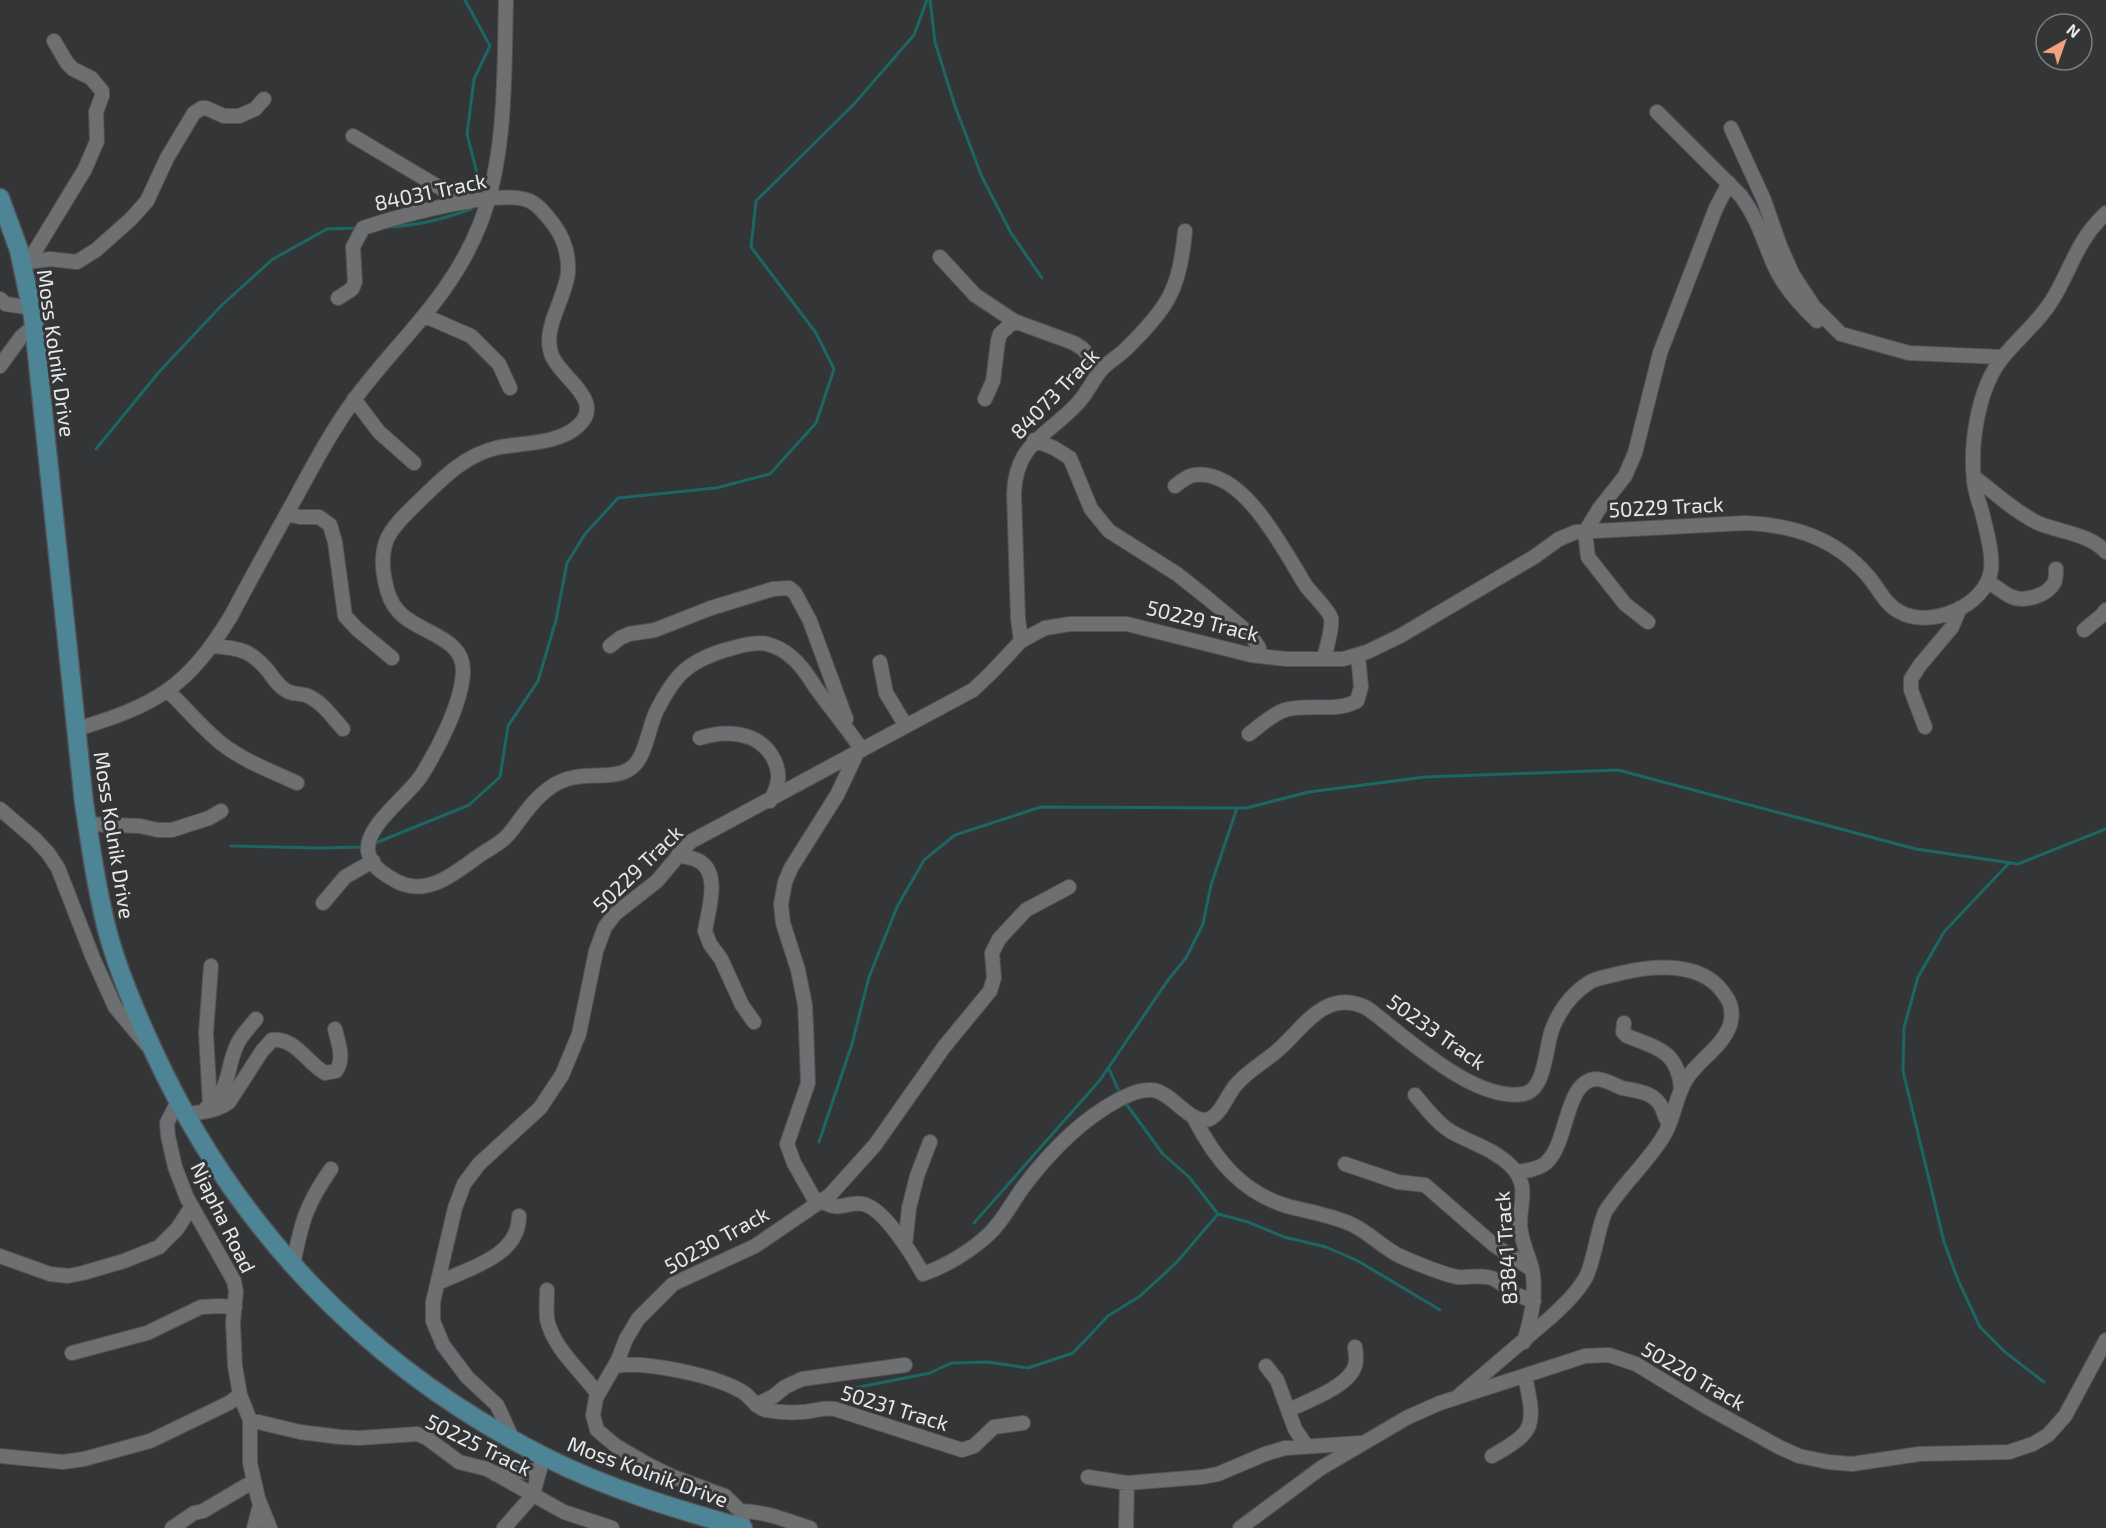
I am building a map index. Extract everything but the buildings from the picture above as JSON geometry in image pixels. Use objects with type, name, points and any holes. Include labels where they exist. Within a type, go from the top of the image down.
[{"type":"main road","name":"Moss Kolnik Drive","points":[[0,198],[26,262],[93,866],[118,966],[153,1051],[193,1108],[219,1171],[293,1266],[341,1315],[393,1361],[450,1402],[513,1440],[541,1463],[737,1524]]},
{"type":"street","points":[[77,729],[130,711],[168,691],[185,678],[213,646],[354,399],[440,297],[466,257],[481,222],[494,176],[501,131],[506,0]]},
{"type":"street","points":[[26,262],[86,170],[97,141],[96,112],[102,91],[91,78],[67,63],[54,41]]},
{"type":"street","points":[[26,262],[50,259],[77,262],[96,250],[147,201],[167,158],[194,113],[202,108],[224,116],[239,116],[255,109],[264,99]]},
{"type":"street","points":[[1657,112],[1729,183],[1753,212],[1774,267],[1805,309],[1830,333],[1909,352],[2002,357]]},
{"type":"street","points":[[1731,128],[1764,200],[1779,246],[1793,275],[1814,307],[1841,334]]},
{"type":"street","points":[[353,136],[447,192],[464,196],[468,202]]},
{"type":"street","points":[[1648,622],[1625,604],[1592,563],[1585,546],[1585,532],[1599,509],[1625,476],[1635,453],[1660,353],[1716,208],[1729,183]]},
{"type":"street","name":"84031 Track","points":[[338,298],[352,289],[355,282],[353,247],[363,228],[385,220],[468,202],[501,197],[527,200],[547,216],[564,243],[568,255],[565,288],[551,327],[549,346],[556,364],[583,394],[588,408],[579,425],[565,434],[546,440],[491,449],[459,464],[399,521],[389,536],[384,550],[383,565],[385,585],[393,605],[411,622],[456,649],[463,669],[454,708],[426,765],[410,790],[376,826],[368,846],[373,861]]},
{"type":"street","points":[[2056,569],[2055,581],[2050,588],[2036,596],[2020,600],[2003,592],[1988,581],[1991,558],[1974,477],[1974,437],[1980,409],[1994,371],[2002,357],[2047,309],[2086,234],[2106,213]]},
{"type":"street","name":"84073 Track","points":[[1021,641],[1018,618],[1014,479],[1019,463],[1034,440],[1079,403],[1101,370],[1128,348],[1171,296],[1177,284],[1185,231]]},
{"type":"street","points":[[940,257],[975,295],[1014,321],[1074,343],[1083,349],[1101,370]]},
{"type":"street","points":[[0,299],[33,317],[0,366]]},
{"type":"street","points":[[425,316],[471,336],[499,364],[510,388]]},
{"type":"street","points":[[985,399],[993,381],[1000,334],[1014,321]]},
{"type":"street","points":[[354,399],[375,428],[414,463]]},
{"type":"street","points":[[1034,440],[1070,458],[1091,510],[1109,531],[1177,574],[1215,604],[1250,634],[1259,648],[1259,656]]},
{"type":"street","points":[[1175,486],[1194,475],[1221,480],[1237,489],[1262,516],[1315,598],[1331,616],[1324,658]]},
{"type":"street","points":[[1974,477],[2023,515],[2038,523],[2090,541],[2106,552]]},
{"type":"street","points":[[287,514],[303,518],[316,517],[330,525],[335,542],[343,612],[357,630],[392,658]]},
{"type":"street","name":"50229 Track","points":[[513,1440],[497,1405],[467,1377],[439,1338],[433,1322],[433,1310],[455,1208],[464,1184],[479,1164],[540,1107],[551,1094],[568,1064],[579,1034],[596,951],[604,927],[615,914],[657,881],[678,855],[695,839],[770,801],[979,685],[1021,641],[1036,632],[1070,624],[1116,623],[1150,628],[1259,656],[1286,659],[1358,656],[1400,636],[1534,557],[1559,539],[1576,532],[1746,523],[1772,524],[1810,534],[1835,547],[1861,567],[1898,612],[1912,618],[1929,618],[1960,608],[1977,596],[1988,581]]},
{"type":"street","points":[[610,646],[629,634],[655,630],[711,608],[773,589],[789,588],[795,592],[810,621],[859,752],[837,795],[791,868],[785,882],[781,904],[783,923],[798,970],[806,1026],[808,1083],[788,1144],[794,1162],[820,1202],[834,1207],[867,1205],[883,1217],[905,1245],[923,1274],[959,1255],[988,1234],[1046,1159],[1072,1133],[1117,1101],[1137,1092],[1155,1090],[1169,1097],[1194,1118],[1209,1147],[1220,1161],[1239,1180],[1266,1197],[1286,1206],[1329,1215],[1351,1224],[1367,1232],[1402,1257],[1457,1277],[1494,1279],[1518,1296],[1534,1301]]},
{"type":"street","points":[[1925,727],[1911,690],[1911,680],[1920,665],[1952,627],[1960,608]]},
{"type":"street","points":[[2084,630],[2106,610]]},
{"type":"street","points":[[323,903],[345,878],[373,861],[381,872],[405,885],[427,886],[448,879],[507,837],[525,810],[551,786],[572,777],[630,770],[641,756],[653,718],[678,674],[704,657],[736,647],[764,643],[777,647],[790,655],[804,671],[852,736]]},
{"type":"street","points":[[213,646],[235,647],[247,652],[264,666],[286,691],[308,695],[343,729]]},
{"type":"street","points":[[1249,734],[1287,710],[1347,705],[1357,701],[1361,687],[1358,656]]},
{"type":"street","points":[[880,662],[886,693],[906,726]]},
{"type":"street","points":[[168,691],[201,726],[223,745],[297,783]]},
{"type":"street","points":[[700,738],[723,733],[739,734],[754,738],[766,747],[778,770],[779,782],[770,801]]},
{"type":"street","points":[[0,809],[35,839],[53,861],[64,881],[93,958],[115,1007],[153,1051]]},
{"type":"street","points":[[87,824],[172,830],[209,818],[221,811]]},
{"type":"street","points":[[678,855],[697,860],[709,872],[711,892],[706,938],[722,959],[742,1005],[754,1022]]},
{"type":"street","name":"50230 Track","points":[[737,1524],[725,1496],[662,1472],[616,1446],[600,1434],[595,1426],[593,1415],[598,1394],[615,1366],[632,1328],[673,1284],[755,1246],[802,1212],[820,1202],[875,1144],[944,1047],[990,991],[994,978],[991,966],[992,953],[999,939],[1026,910],[1069,887]]},
{"type":"street","points":[[193,1108],[206,1033],[211,966]]},
{"type":"street","name":"50233 Track","points":[[1194,1118],[1205,1121],[1214,1116],[1242,1078],[1282,1047],[1308,1019],[1322,1009],[1341,1002],[1356,1003],[1367,1008],[1420,1050],[1455,1074],[1477,1085],[1507,1094],[1526,1093],[1535,1086],[1543,1070],[1552,1029],[1562,1009],[1573,995],[1594,980],[1651,967],[1678,969],[1699,975],[1717,986],[1730,1002],[1732,1015],[1726,1033],[1693,1070],[1681,1088],[1662,1139],[1605,1212],[1583,1282],[1566,1303],[1524,1342],[1456,1398]]},
{"type":"street","points":[[193,1108],[226,1084],[236,1047],[256,1019]]},
{"type":"street","points":[[1624,1023],[1623,1032],[1627,1036],[1661,1050],[1672,1059],[1680,1074],[1681,1088]]},
{"type":"street","points":[[193,1108],[221,1108],[229,1102],[262,1051],[272,1040],[281,1040],[291,1045],[325,1073],[336,1071],[341,1057],[335,1029]]},
{"type":"street","points":[[1516,1172],[1536,1169],[1552,1156],[1559,1146],[1571,1104],[1578,1091],[1591,1080],[1603,1080],[1649,1095],[1661,1106],[1669,1125]]},
{"type":"street","name":"83841 Track","points":[[1415,1095],[1449,1130],[1495,1153],[1516,1172],[1522,1185],[1520,1225],[1523,1243],[1532,1269],[1534,1301],[1524,1342]]},
{"type":"street","name":"Njapha Road","points":[[193,1108],[167,1123],[168,1136],[176,1167],[192,1206],[231,1274],[236,1291],[233,1352],[240,1395],[249,1420],[250,1463],[260,1505],[270,1528]]},
{"type":"street","points":[[905,1245],[909,1208],[917,1176],[930,1142]]},
{"type":"street","points":[[1345,1164],[1398,1182],[1425,1185],[1494,1245],[1532,1269]]},
{"type":"street","points":[[293,1266],[299,1233],[308,1206],[331,1169]]},
{"type":"street","points":[[0,1256],[51,1274],[68,1275],[110,1266],[159,1247],[177,1229],[192,1206]]},
{"type":"street","points":[[438,1283],[476,1267],[504,1249],[517,1233],[519,1216]]},
{"type":"street","points":[[547,1290],[547,1317],[550,1328],[557,1342],[598,1394]]},
{"type":"street","points":[[72,1353],[147,1333],[201,1307],[235,1307]]},
{"type":"street","name":"50220 Track","points":[[1240,1528],[1321,1468],[1408,1416],[1440,1402],[1585,1356],[1598,1354],[1636,1364],[1705,1406],[1799,1456],[1852,1464],[1919,1454],[2009,1452],[2033,1444],[2048,1435],[2066,1416],[2106,1340]]},
{"type":"street","points":[[1289,1410],[1345,1380],[1355,1368],[1355,1347]]},
{"type":"street","name":"50231 Track","points":[[615,1366],[638,1364],[674,1370],[716,1381],[742,1391],[756,1405],[768,1410],[789,1413],[835,1409],[962,1450],[974,1446],[994,1427],[1023,1423]]},
{"type":"street","points":[[756,1405],[774,1396],[793,1382],[802,1379],[905,1365]]},
{"type":"street","points":[[1266,1366],[1277,1380],[1295,1429],[1306,1447]]},
{"type":"street","points":[[1492,1456],[1519,1441],[1527,1431],[1531,1412],[1525,1376]]},
{"type":"street","points":[[0,1456],[63,1462],[84,1459],[150,1441],[229,1403],[240,1395]]},
{"type":"street","name":"50225 Track","points":[[249,1420],[300,1432],[339,1437],[417,1434],[427,1438],[459,1462],[477,1466],[495,1474],[564,1512],[612,1528]]},
{"type":"street","points":[[1088,1477],[1127,1484],[1218,1474],[1265,1454],[1286,1448],[1363,1443]]},
{"type":"street","points":[[495,1474],[541,1463],[533,1495],[504,1528]]},
{"type":"street","points":[[172,1528],[254,1481]]},
{"type":"street","points":[[1126,1528],[1127,1484]]},
{"type":"street","points":[[254,1528],[260,1505]]},
{"type":"street","points":[[737,1524],[748,1511],[810,1528]]},
{"type":"street","points":[[564,1512],[574,1528]]},
{"type":"waterway","points":[[465,0],[490,46],[474,79],[467,134],[478,177],[473,193]]},
{"type":"waterway","points":[[373,844],[469,805],[500,777],[508,726],[538,681],[556,620],[567,563],[585,534],[618,498],[716,488],[770,474],[816,423],[834,369],[816,333],[751,247],[756,201],[854,104],[914,35],[927,0]]},
{"type":"waterway","points":[[930,0],[935,42],[955,106],[982,177],[1011,233],[1042,278]]},
{"type":"waterway","points":[[387,227],[430,221],[471,209]]},
{"type":"waterway","points":[[96,449],[159,372],[222,305],[273,259],[327,229],[357,228]]},
{"type":"waterway","points":[[819,1142],[852,1044],[869,977],[897,907],[924,860],[955,835],[1041,807],[1246,808],[1309,792],[1425,777],[1618,770],[1916,849],[2018,864],[2106,829]]},
{"type":"waterway","points":[[974,1223],[1100,1080],[1168,980],[1186,958],[1203,924],[1211,885],[1237,808]]},
{"type":"waterway","points":[[231,846],[364,847]]},
{"type":"waterway","points":[[2009,863],[1944,932],[1918,977],[1904,1028],[1903,1071],[1944,1242],[1958,1280],[1980,1327],[2005,1352],[2044,1382]]},
{"type":"waterway","points":[[1109,1069],[1121,1096]]},
{"type":"waterway","points":[[1124,1101],[1163,1154],[1189,1177],[1218,1214],[1248,1222],[1284,1237],[1326,1247],[1358,1261],[1440,1310]]},
{"type":"waterway","points":[[844,1390],[930,1373],[951,1363],[988,1362],[1028,1368],[1073,1353],[1108,1316],[1140,1296],[1176,1263],[1218,1214]]}]
